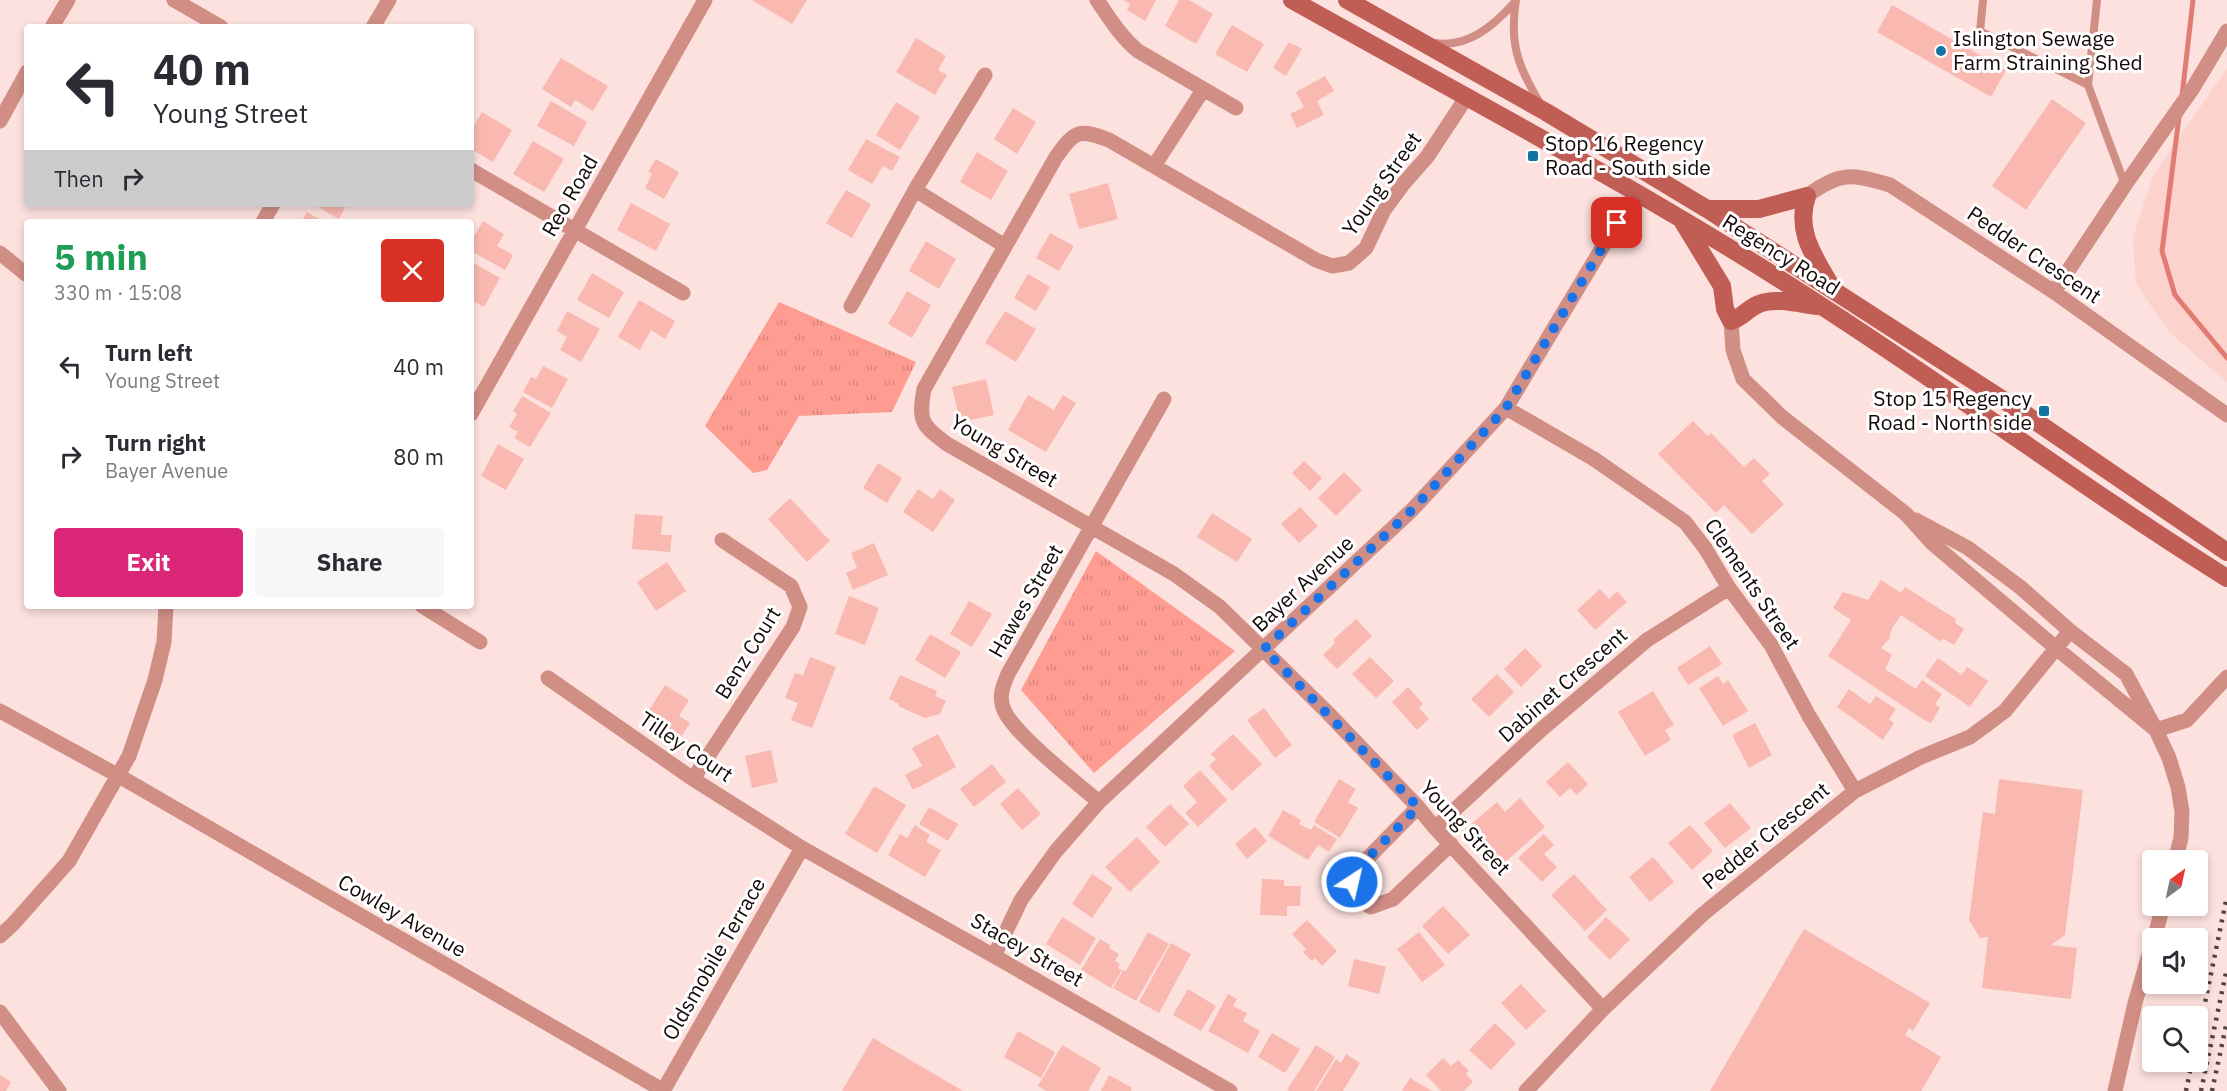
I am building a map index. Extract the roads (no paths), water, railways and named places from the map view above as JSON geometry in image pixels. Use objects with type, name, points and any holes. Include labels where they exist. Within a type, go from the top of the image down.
[{"type":"main road","name":"Regency Road","points":[[1292,0],[1680,218],[1823,307],[2139,523],[2227,578]]},
{"type":"main road","name":"Regency Road","points":[[1347,0],[1545,112],[1707,209],[2025,414],[2227,552]]},
{"type":"main road","points":[[1466,98],[1478,75]]},
{"type":"main road","points":[[1707,209],[1759,209],[1807,196]]},
{"type":"main road","points":[[1807,196],[1802,212],[1803,230],[1832,288]]},
{"type":"main road","points":[[1680,218],[1722,286],[1725,309],[1731,321],[1738,319],[1748,309],[1766,302],[1823,307]]},
{"type":"street","points":[[54,24],[68,0]]},
{"type":"street","points":[[174,0],[216,24]]},
{"type":"street","points":[[376,24],[389,0]]},
{"type":"street","name":"Reo Road","points":[[474,409],[705,0]]},
{"type":"street","points":[[1097,0],[1127,42],[1138,51],[1236,108]]},
{"type":"street","points":[[2054,292],[2124,185],[2193,87],[2227,31]]},
{"type":"street","points":[[851,306],[915,190],[985,75]]},
{"type":"street","points":[[0,121],[24,77]]},
{"type":"street","points":[[1155,166],[1203,90]]},
{"type":"street","name":"Young Street","points":[[1466,98],[1427,156],[1384,210],[1366,248],[1348,264],[1332,266],[1316,260],[1110,140],[1087,132],[1070,138],[1056,158],[924,389],[921,409],[925,427],[947,444],[1174,574],[1220,607],[1418,807],[1603,1009]]},
{"type":"street","points":[[474,173],[683,292]]},
{"type":"street","name":"Pedder Crescent","points":[[1807,196],[1825,182],[1851,176],[1890,185],[2054,292],[2227,415]]},
{"type":"street","points":[[915,190],[1005,246]]},
{"type":"street","name":"Bayer Avenue","points":[[994,956],[1021,900],[1056,852],[1099,802],[1412,510],[1506,408],[1617,223]]},
{"type":"street","points":[[0,253],[24,273]]},
{"type":"street","points":[[1731,321],[1733,350],[1743,379],[1782,417],[1906,514],[1968,548],[2020,587],[2070,631],[2126,674],[2169,758],[2178,787],[2182,812],[2181,838],[2178,850]]},
{"type":"street","name":"Hawes Street","points":[[1099,802],[1018,730],[1004,710],[1001,691],[1008,674],[1164,399]]},
{"type":"street","name":"Clements Street","points":[[1506,408],[1594,459],[1685,522],[1706,548],[1729,588],[1771,645],[1809,716],[1856,791]]},
{"type":"street","points":[[1906,514],[1932,543],[2156,730]]},
{"type":"street","name":"Benz Court","points":[[693,779],[793,627],[800,607],[791,586],[722,540]]},
{"type":"street","name":"Dabinet Crescent","points":[[1435,828],[1542,729],[1647,640],[1729,588]]},
{"type":"street","points":[[0,936],[69,861],[119,776],[129,756],[156,680],[164,642],[166,609]]},
{"type":"street","points":[[427,609],[480,642]]},
{"type":"street","name":"Pedder Crescent","points":[[1526,1091],[1603,1009],[1704,914],[1856,791],[1921,757],[1970,737],[2005,711],[2070,631]]},
{"type":"street","points":[[2156,730],[2187,720],[2227,677]]},
{"type":"street","name":"Tilley Court","points":[[548,678],[693,779],[802,848]]},
{"type":"street","name":"Cowley Avenue","points":[[0,711],[119,776],[663,1091]]},
{"type":"street","points":[[1418,807],[1359,867],[1352,882],[1360,901],[1371,907],[1393,899],[1451,844]]},
{"type":"street","name":"Oldsmobile Terrace","points":[[663,1091],[802,848]]},
{"type":"street","name":"Stacey Street","points":[[802,848],[1230,1091]]},
{"type":"street","points":[[2115,1091],[2142,979]]},
{"type":"street","points":[[0,1012],[59,1091]]},
{"type":"lane","points":[[1983,0],[1980,31],[2088,85]]},
{"type":"lane","points":[[2097,0],[2088,85],[2124,185]]},
{"type":"lane","points":[[1419,41],[1445,45],[1474,37],[1495,24],[1515,1]]},
{"type":"lane","points":[[1515,1],[1514,42],[1518,62],[1545,112]]},
{"type":"waterway","points":[[2182,96],[2193,0]]},
{"type":"waterway","points":[[2179,117],[2162,251],[2175,295],[2227,358]]},
{"type":"railway","points":[[2204,1006],[2227,896]]},
{"type":"railway","points":[[2201,1091],[2227,968]]},
{"type":"railway","points":[[2212,1091],[2227,1021]]},
{"type":"railway","points":[[2186,1091],[2190,1072]]},
{"type":"place","name":"Islington Sewage Farm Straining Shed","points":[[1941,51]]},
{"type":"place","name":"Stop 16 Regency Road - South side","points":[[1533,156]]},
{"type":"place","name":"Stop 15 Regency Road - North side","points":[[2044,411]]}]
